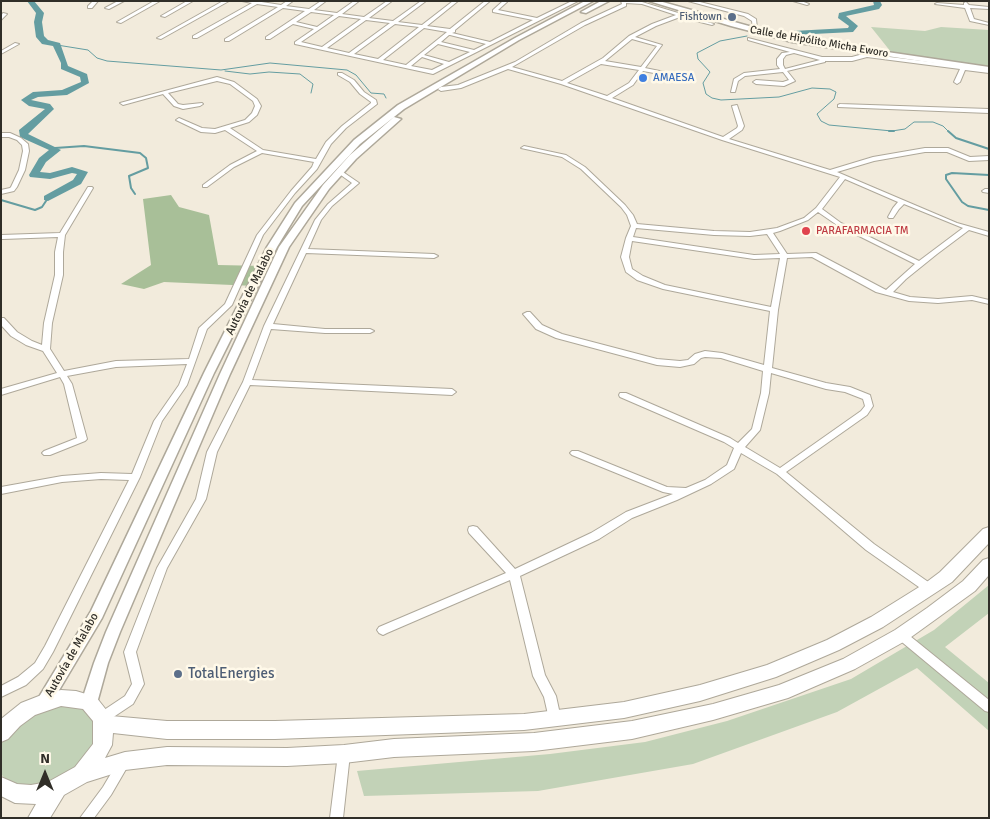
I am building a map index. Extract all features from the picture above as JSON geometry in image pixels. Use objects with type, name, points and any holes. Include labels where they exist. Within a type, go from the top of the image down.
[{"type":"highway","points":[[5,725],[28,709],[44,702],[69,698],[98,715],[167,730],[237,731],[555,719],[624,710],[700,693],[770,672],[833,645],[877,622],[930,589],[946,577],[989,533]]},
{"type":"highway","points":[[1,787],[22,795],[39,795],[57,789],[82,774],[125,761],[167,756],[287,757],[344,754],[394,748],[534,742],[632,730],[713,712],[782,692],[849,664],[901,635],[969,586],[989,564]]},
{"type":"highway","points":[[82,774],[94,760],[102,745],[98,715]]},
{"type":"highway","points":[[38,818],[57,789]]},
{"type":"main road","name":"Autovía de Malabo","points":[[98,715],[101,663],[113,632],[263,292],[297,226],[326,187],[340,172],[403,114],[439,87],[517,39],[590,1]]},
{"type":"main road","name":"Autovía de Malabo","points":[[44,702],[81,643],[96,614],[209,373],[272,246],[285,225],[316,184],[358,142],[401,107],[606,1]]},
{"type":"main road","name":"Calle de Hipólito Micha Eworo","points":[[652,1],[773,36],[871,55],[989,70]]},
{"type":"main road","name":"Calle de Hipólito Micha Eworo","points":[[667,1],[755,28],[828,42],[989,64]]},
{"type":"street","points":[[90,7],[96,1]]},
{"type":"street","points":[[107,8],[122,1]]},
{"type":"street","points":[[119,22],[158,1]]},
{"type":"street","points":[[162,16],[190,1]]},
{"type":"street","points":[[159,38],[227,1]]},
{"type":"street","points":[[244,1],[423,27],[451,32],[488,43]]},
{"type":"street","points":[[227,40],[290,1]]},
{"type":"street","points":[[268,38],[324,1]]},
{"type":"street","points":[[357,1],[297,43],[432,72],[576,1]]},
{"type":"street","points":[[323,48],[390,1]]},
{"type":"street","points":[[350,54],[424,1]]},
{"type":"street","points":[[378,60],[456,1]]},
{"type":"street","points":[[408,66],[440,42],[488,1]]},
{"type":"street","points":[[690,1],[703,2],[751,17],[756,24],[755,28]]},
{"type":"street","points":[[795,1],[807,4]]},
{"type":"street","points":[[195,37],[257,2]]},
{"type":"street","points":[[505,2],[495,11],[538,20]]},
{"type":"street","points":[[432,72],[439,87],[459,87],[526,58],[582,24],[624,5],[623,2],[637,2],[712,24]]},
{"type":"street","points":[[936,4],[966,3],[989,8]]},
{"type":"street","points":[[966,3],[972,20],[989,24]]},
{"type":"street","points":[[563,83],[600,62],[631,37],[680,15]]},
{"type":"street","points":[[292,22],[317,28]]},
{"type":"street","points":[[608,98],[631,84],[660,44],[631,37]]},
{"type":"street","points":[[750,39],[793,52],[830,60]]},
{"type":"street","points":[[440,42],[472,51]]},
{"type":"street","points":[[1,53],[16,44]]},
{"type":"street","points":[[756,82],[792,81],[786,70],[780,65],[780,58],[784,54],[793,52]]},
{"type":"street","points":[[733,91],[736,80],[744,75],[786,70],[830,60],[852,59],[871,55],[989,70]]},
{"type":"street","points":[[422,56],[449,64]]},
{"type":"street","points":[[600,62],[681,76]]},
{"type":"street","points":[[507,67],[563,83],[724,139],[844,176],[879,189],[902,202],[968,228],[989,234]]},
{"type":"street","points":[[958,82],[963,68]]},
{"type":"street","points":[[1,692],[22,681],[39,666],[135,477],[158,421],[183,385],[203,328],[228,305],[260,235],[293,192],[315,168],[328,143],[344,127],[374,104],[374,101],[362,93],[352,81],[340,74]]},
{"type":"street","points":[[123,103],[212,79],[232,83],[255,100],[258,106],[255,114],[247,120],[226,128],[205,131],[179,120]]},
{"type":"street","points":[[164,92],[176,105],[183,107],[200,104]]},
{"type":"street","points":[[978,103],[978,111]]},
{"type":"street","points":[[724,139],[735,134],[741,126],[735,106]]},
{"type":"street","points":[[840,106],[989,111]]},
{"type":"street","points":[[226,128],[261,151],[318,161]]},
{"type":"street","points":[[1,135],[10,135],[19,139],[25,144],[26,151],[24,164],[14,187],[1,192]]},
{"type":"street","points":[[524,148],[564,156],[577,163],[623,206],[630,215],[634,226],[625,257],[630,270],[640,278],[663,286],[774,310]]},
{"type":"street","points":[[829,172],[873,159],[925,150],[948,150],[968,159],[989,158]]},
{"type":"street","points":[[205,186],[232,166],[261,151]]},
{"type":"street","points":[[98,715],[129,700],[138,684],[130,652],[162,568],[201,499],[212,452],[247,382],[268,326],[318,220],[330,204],[356,183],[340,172]]},
{"type":"street","points":[[634,226],[714,233],[769,232],[799,223],[818,209],[844,176]]},
{"type":"street","points":[[48,453],[82,439],[68,384],[46,349],[48,323],[59,276],[59,252],[62,235],[90,188]]},
{"type":"street","points":[[890,217],[902,202]]},
{"type":"street","points":[[818,209],[839,224],[920,264]]},
{"type":"street","points":[[888,292],[902,277],[968,228]]},
{"type":"street","points":[[382,630],[514,574],[595,536],[629,515],[688,492],[731,467],[739,447],[756,430],[765,393],[774,310],[784,255],[769,232]]},
{"type":"street","points":[[3,238],[62,235]]},
{"type":"street","points":[[629,238],[769,258],[784,255],[813,255],[880,290],[920,300],[972,298],[989,302]]},
{"type":"street","points":[[305,250],[434,256]]},
{"type":"street","points":[[528,314],[539,327],[559,336],[657,362],[680,364],[692,362],[698,356],[705,354],[768,368],[826,386],[847,389],[867,396],[869,406],[864,413],[780,472]]},
{"type":"street","points":[[1,320],[14,334],[29,343],[46,349]]},
{"type":"street","points":[[268,326],[325,331],[370,331]]},
{"type":"street","points":[[1,392],[61,374],[116,364],[192,361]]},
{"type":"street","points":[[247,382],[452,392]]},
{"type":"street","points":[[623,395],[739,447],[780,472],[870,547],[930,589]]},
{"type":"street","points":[[575,453],[666,490],[688,492]]},
{"type":"street","points":[[1,491],[62,479],[101,476],[135,477]]},
{"type":"street","points":[[472,530],[514,574],[540,676],[550,696],[555,719]]},
{"type":"street","points":[[901,635],[989,707]]},
{"type":"street","points":[[336,818],[344,754]]},
{"type":"street","points":[[86,818],[108,791],[125,761]]},
{"type":"green space","points":[[871,27],[925,31],[941,27],[989,30],[989,67],[891,52]]},
{"type":"green space","points":[[171,195],[179,207],[209,215],[218,265],[265,266],[255,286],[164,282],[144,289],[121,284],[151,265],[143,199]]},
{"type":"green space","points":[[989,585],[989,613],[945,647],[989,683],[989,731],[917,668],[837,712],[693,764],[538,791],[364,796],[357,771],[550,754],[645,742],[727,721],[851,679],[934,630]]},
{"type":"green space","points":[[50,704],[85,709],[95,720],[94,745],[76,771],[35,789],[8,782],[1,774],[1,743],[6,734]]},
{"type":"waterway","points":[[30,1],[40,13],[38,22],[40,37],[45,42],[57,45],[58,52],[65,63],[64,67],[84,76],[85,83],[64,93],[36,94],[25,100],[32,104],[47,106],[50,109],[24,130],[23,135],[56,150],[42,160],[34,175],[50,176],[72,170],[83,172],[77,182],[48,198]]},
{"type":"waterway","points":[[793,33],[850,30],[854,26],[842,18],[842,15],[876,7],[878,5],[876,1]]},
{"type":"waterway","points":[[747,36],[720,41],[697,53],[698,59],[710,72],[703,83],[706,94],[712,98],[721,100],[779,97],[812,88],[830,89],[836,92],[834,99],[817,114],[821,121],[829,125],[892,131]]},
{"type":"waterway","points":[[57,45],[88,50],[97,58],[107,61],[221,70],[270,63],[347,70],[356,75],[371,93],[384,94],[386,98]]},
{"type":"waterway","points":[[225,71],[250,74],[269,72],[300,74],[313,84],[311,93]]},
{"type":"waterway","points":[[892,131],[905,129],[914,122],[933,122],[943,126],[948,131]]},
{"type":"waterway","points":[[948,131],[956,138],[989,149]]},
{"type":"waterway","points":[[55,148],[84,146],[140,153],[146,158],[148,168],[129,176],[131,188],[135,194]]},
{"type":"waterway","points":[[989,175],[952,173],[946,175],[946,179],[962,202],[968,206],[989,210]]},
{"type":"waterway","points":[[1,200],[35,210],[42,207],[48,198]]},
{"type":"place","name":"Fishtown","points":[[732,17]]},
{"type":"place","name":"AMAESA","points":[[643,78]]},
{"type":"place","name":"PARAFARMACIA TM","points":[[806,231]]},
{"type":"place","name":"TotalEnergies","points":[[178,674]]}]
